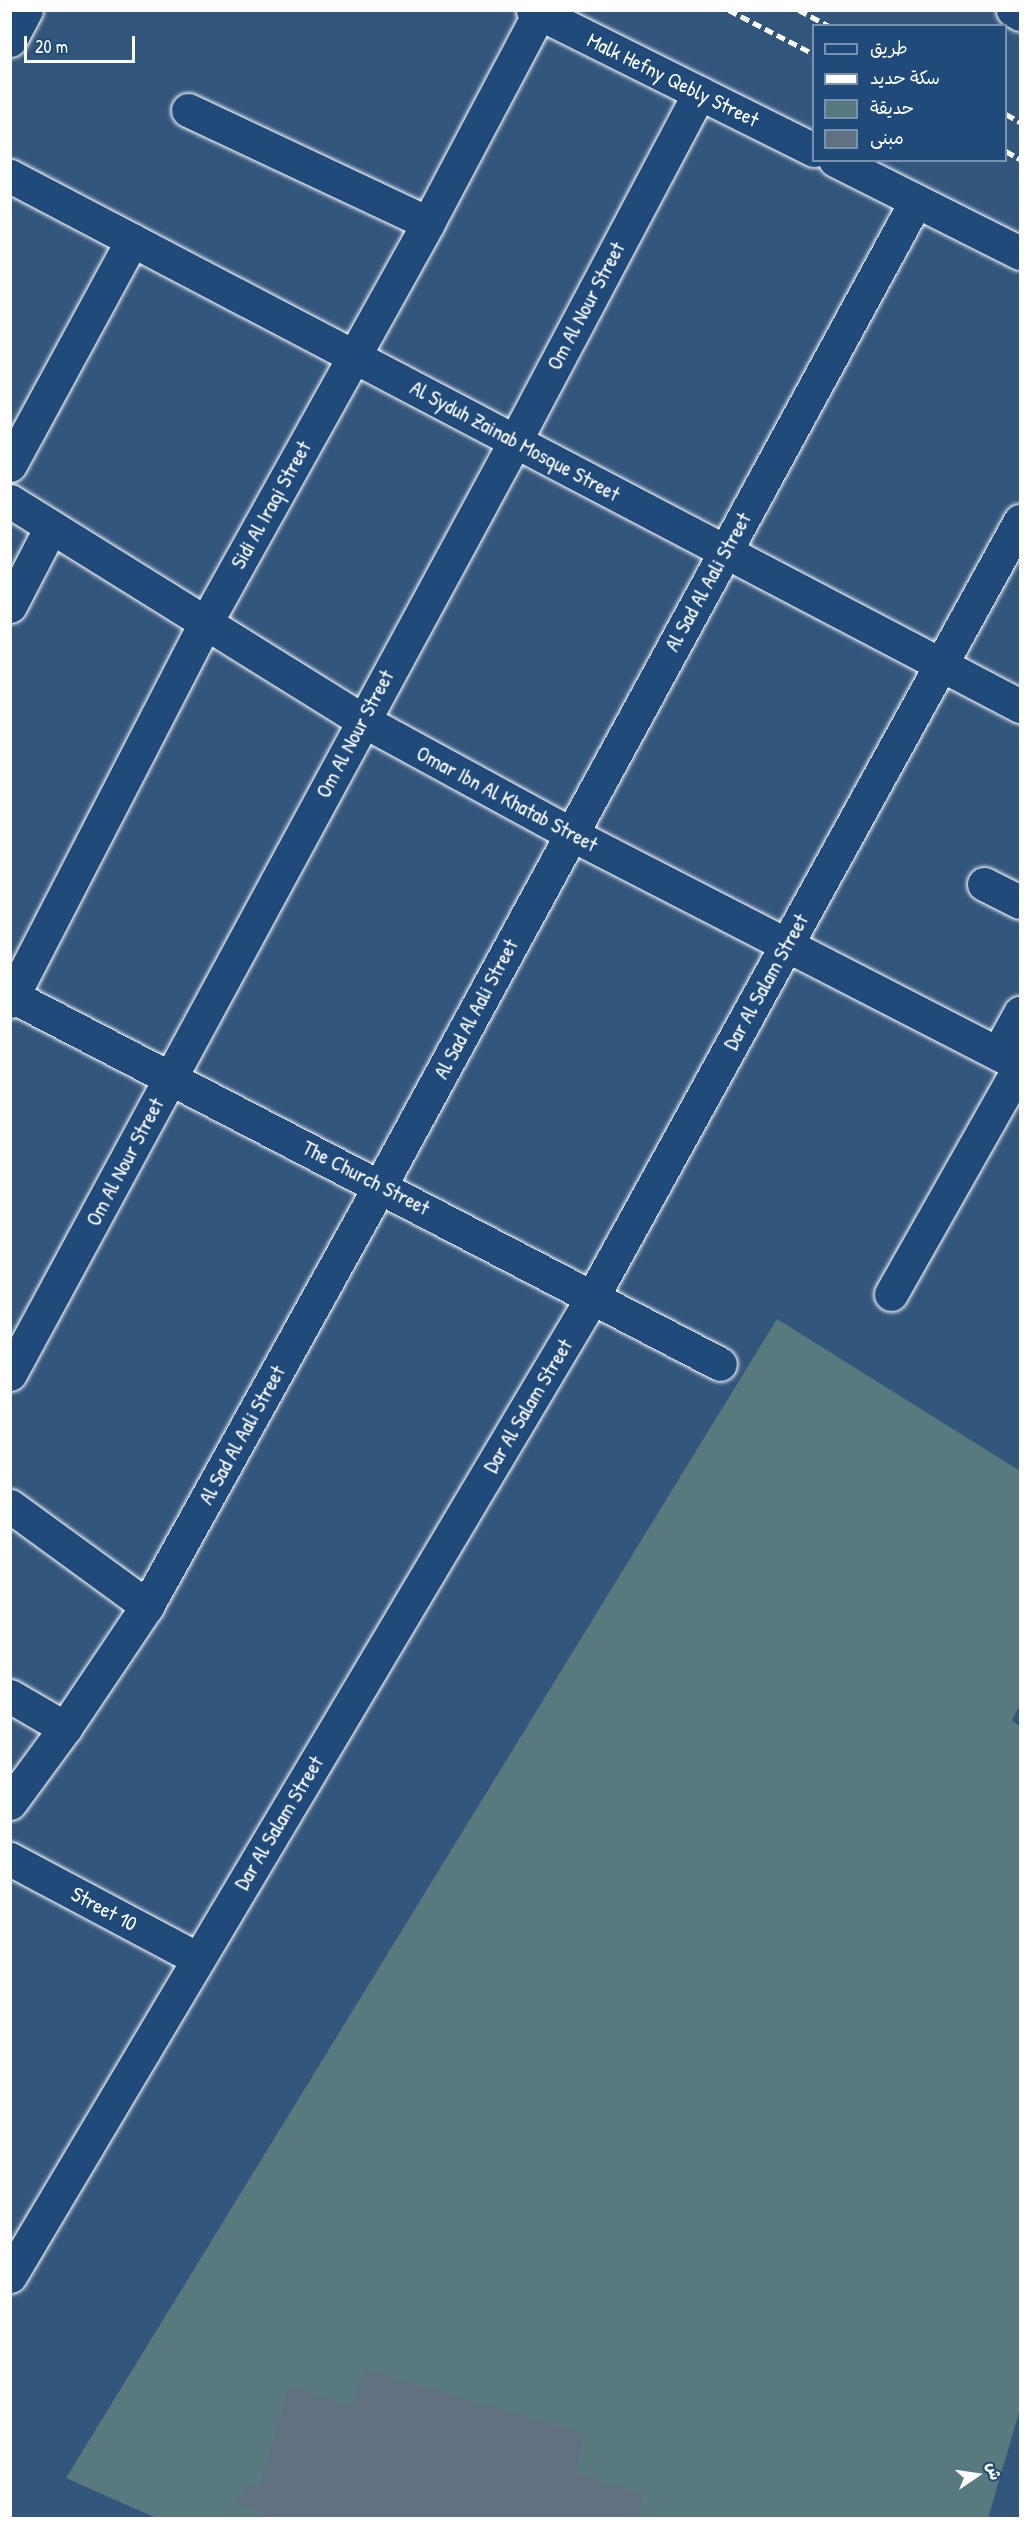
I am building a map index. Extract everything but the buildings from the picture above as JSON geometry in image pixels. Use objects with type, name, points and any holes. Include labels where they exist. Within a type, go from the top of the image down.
[{"type":"street","points":[[1013,10],[1020,14]]},
{"type":"street","name":"Malk Hefny Qebly Street","points":[[536,12],[812,150]]},
{"type":"street","name":"Sidi Al Iraqi Street","points":[[11,998],[205,624],[428,223],[536,12]]},
{"type":"street","name":"Om Al Nour Street","points":[[10,1374],[515,441],[699,93]]},
{"type":"street","points":[[188,110],[428,223]]},
{"type":"street","points":[[839,162],[1020,253]]},
{"type":"street","name":"Al Syduh Zainab Mosque Street","points":[[10,176],[1020,706]]},
{"type":"street","name":"Al Sad Al Aali Street","points":[[10,1803],[65,1728],[147,1606],[380,1186],[916,201]]},
{"type":"street","points":[[10,465],[132,240]]},
{"type":"street","name":"Omar Ibn Al Khatab Street","points":[[10,501],[362,720],[571,834],[1013,1061]]},
{"type":"street","name":"Dar Al Salam Street","points":[[10,2276],[593,1296],[1020,521]]},
{"type":"street","points":[[10,606],[51,527]]},
{"type":"street","points":[[984,884],[1020,902]]},
{"type":"street","name":"The Church Street","points":[[11,998],[171,1077],[720,1364]]},
{"type":"street","points":[[891,1294],[1013,1061],[1020,1013]]},
{"type":"street","points":[[10,1506],[147,1606]]},
{"type":"street","points":[[10,1696],[65,1728]]},
{"type":"street","name":"Street 10","points":[[10,1859],[198,1959]]},
{"type":"green space","points":[[777,1319],[1020,1471],[1020,1705],[1012,1720],[1020,1727],[1020,2409],[988,2518],[156,2518],[66,2478]]},
{"type":"railway","points":[[729,10],[812,53]]},
{"type":"railway","points":[[799,10],[825,24]]},
{"type":"railway","points":[[1007,115],[1020,122]]},
{"type":"railway","points":[[1007,152],[1020,159]]}]
